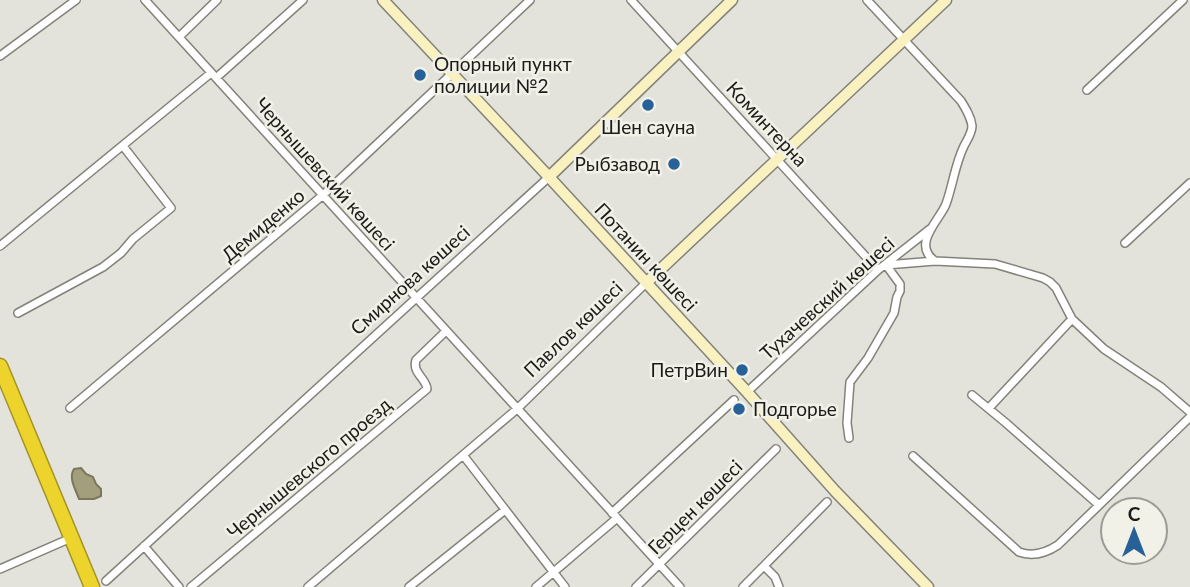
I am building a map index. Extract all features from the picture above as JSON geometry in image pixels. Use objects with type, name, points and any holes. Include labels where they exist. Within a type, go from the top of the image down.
[{"type":"highway","points":[[0,366],[72,538],[99,584]]},
{"type":"main road","name":"Потанин көшесі","points":[[383,0],[747,392],[835,491],[886,537],[928,587]]},
{"type":"main road","name":"Смирнова көшесі","points":[[549,177],[732,0]]},
{"type":"main road","name":"Павлов көшесі","points":[[646,283],[946,0]]},
{"type":"street","points":[[0,56],[76,0]]},
{"type":"street","name":"Чернышевский көшесі","points":[[145,0],[680,587]]},
{"type":"street","points":[[179,37],[217,0]]},
{"type":"street","points":[[0,246],[214,75],[303,0]]},
{"type":"street","name":"Демиденко","points":[[69,408],[323,195],[530,0]]},
{"type":"street","name":"Коминтерна","points":[[631,0],[878,270]]},
{"type":"street","points":[[867,0],[904,40]]},
{"type":"street","points":[[1087,90],[1183,0]]},
{"type":"street","name":"Тухачевский көшесі","points":[[904,40],[966,109],[972,125],[972,132],[962,150],[945,206],[927,238],[926,248],[935,261]]},
{"type":"street","points":[[18,313],[93,274],[171,208],[123,146]]},
{"type":"street","name":"Смирнова көшесі","points":[[99,584],[549,177]]},
{"type":"street","points":[[1125,243],[1190,183]]},
{"type":"street","name":"Тухачевский көшесі","points":[[747,392],[878,270],[930,229]]},
{"type":"street","points":[[886,265],[935,261],[995,264],[1042,278],[1056,288],[1072,319],[1104,349],[1161,387],[1190,415],[1109,496]]},
{"type":"street","points":[[849,438],[846,423],[850,382],[868,358],[894,313],[900,291],[900,284],[886,265]]},
{"type":"street","name":"Павлов көшесі","points":[[308,587],[517,409],[646,283]]},
{"type":"street","points":[[989,408],[1072,319]]},
{"type":"street","name":"Чернышевского проезд","points":[[191,587],[427,389],[415,367],[416,360],[446,331]]},
{"type":"street","points":[[972,395],[1099,504]]},
{"type":"street","points":[[536,587],[734,400]]},
{"type":"street","name":"Герцен көшесі","points":[[636,587],[776,449]]},
{"type":"street","points":[[463,455],[565,587]]},
{"type":"street","points":[[913,456],[1019,552],[1025,554],[1034,555],[1051,550],[1099,506]]},
{"type":"street","points":[[744,587],[827,502]]},
{"type":"street","points":[[409,587],[505,510]]},
{"type":"street","points":[[0,569],[72,538]]},
{"type":"street","points":[[144,546],[180,587]]},
{"type":"street","points":[[764,566],[775,576],[779,587]]},
{"type":"shaded area","points":[[81,468],[93,477],[101,489],[101,496],[79,499],[72,473],[74,469]]},
{"type":"place","name":"Опорный пункт полиции №2","points":[[420,75]]},
{"type":"place","name":"Шен сауна","points":[[648,105]]},
{"type":"place","name":"Рыбзавод","points":[[674,164]]},
{"type":"place","name":"ПетрВин","points":[[742,370]]},
{"type":"place","name":"Подгорье","points":[[739,409]]}]
